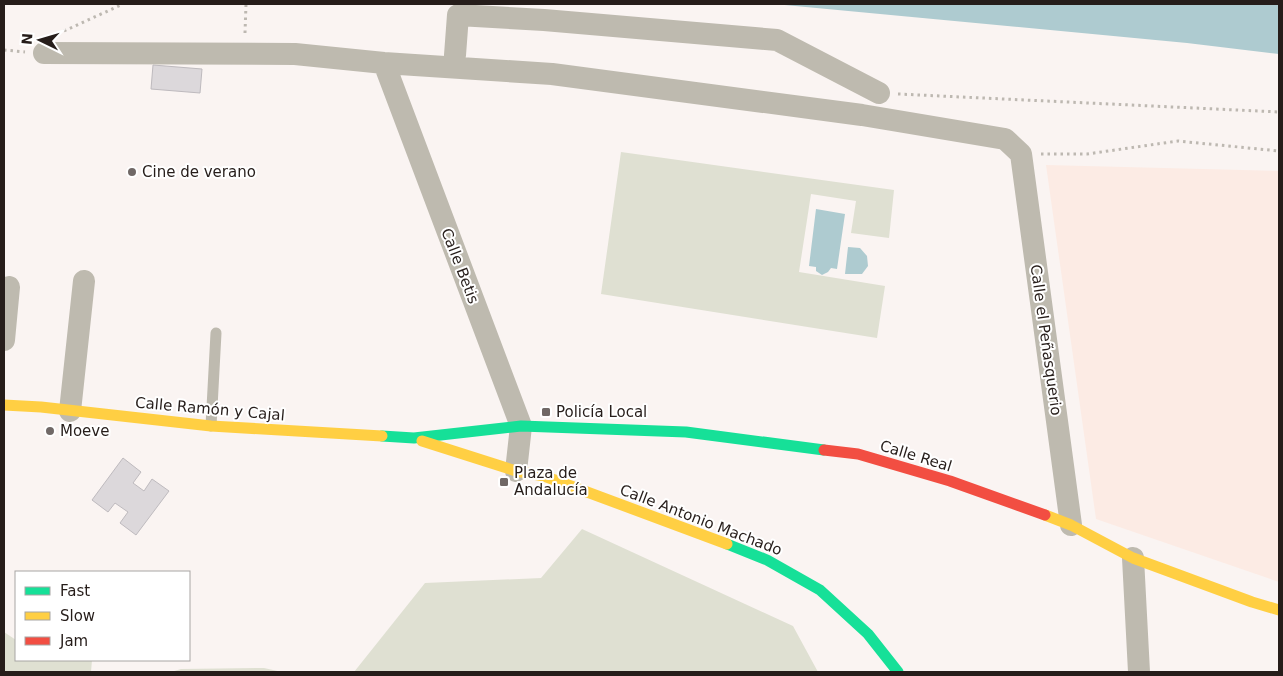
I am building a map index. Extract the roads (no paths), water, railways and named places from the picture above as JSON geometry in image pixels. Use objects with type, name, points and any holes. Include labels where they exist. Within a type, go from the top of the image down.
[{"type":"main road","name":"Calle Ramón y Cajal","points":[[4,405],[41,407],[211,426],[414,438]]},
{"type":"main road","points":[[414,438],[521,426]]},
{"type":"main road","name":"Calle Real","points":[[521,426],[686,432],[858,454],[950,481],[1072,525],[1134,558],[1252,602],[1279,610]]},
{"type":"main road","points":[[414,438],[516,471]]},
{"type":"main road","name":"Calle Antonio Machado","points":[[516,471],[544,476],[767,560],[820,590],[868,634],[898,672]]},
{"type":"street","points":[[455,55],[458,15],[554,20],[738,36],[777,40],[879,93]]},
{"type":"street","points":[[44,53],[295,54],[384,63]]},
{"type":"street","name":"Calle el Peñasquerio","points":[[384,63],[552,74],[862,115],[1005,139],[1021,154],[1072,525]]},
{"type":"street","name":"Calle Betis","points":[[384,63],[521,426],[516,471]]},
{"type":"street","points":[[70,411],[84,282]]},
{"type":"street","points":[[4,340],[9,287]]},
{"type":"street","points":[[1134,558],[1139,672]]},
{"type":"lane","points":[[211,426],[216,333]]},
{"type":"water","points":[[774,4],[1279,4],[1279,54],[1187,43]]},
{"type":"water","points":[[816,209],[845,214],[837,269],[831,268],[822,275],[816,271],[816,267],[809,266]]},
{"type":"water","points":[[848,247],[860,248],[867,256],[868,266],[862,274],[845,274]]},
{"type":"place","name":"Cine de verano","points":[[132,172]]},
{"type":"place","name":"Policía Local","points":[[546,412]]},
{"type":"place","name":"Moeve","points":[[50,431]]},
{"type":"place","name":"Plaza de Andalucía","points":[[504,482]]}]
